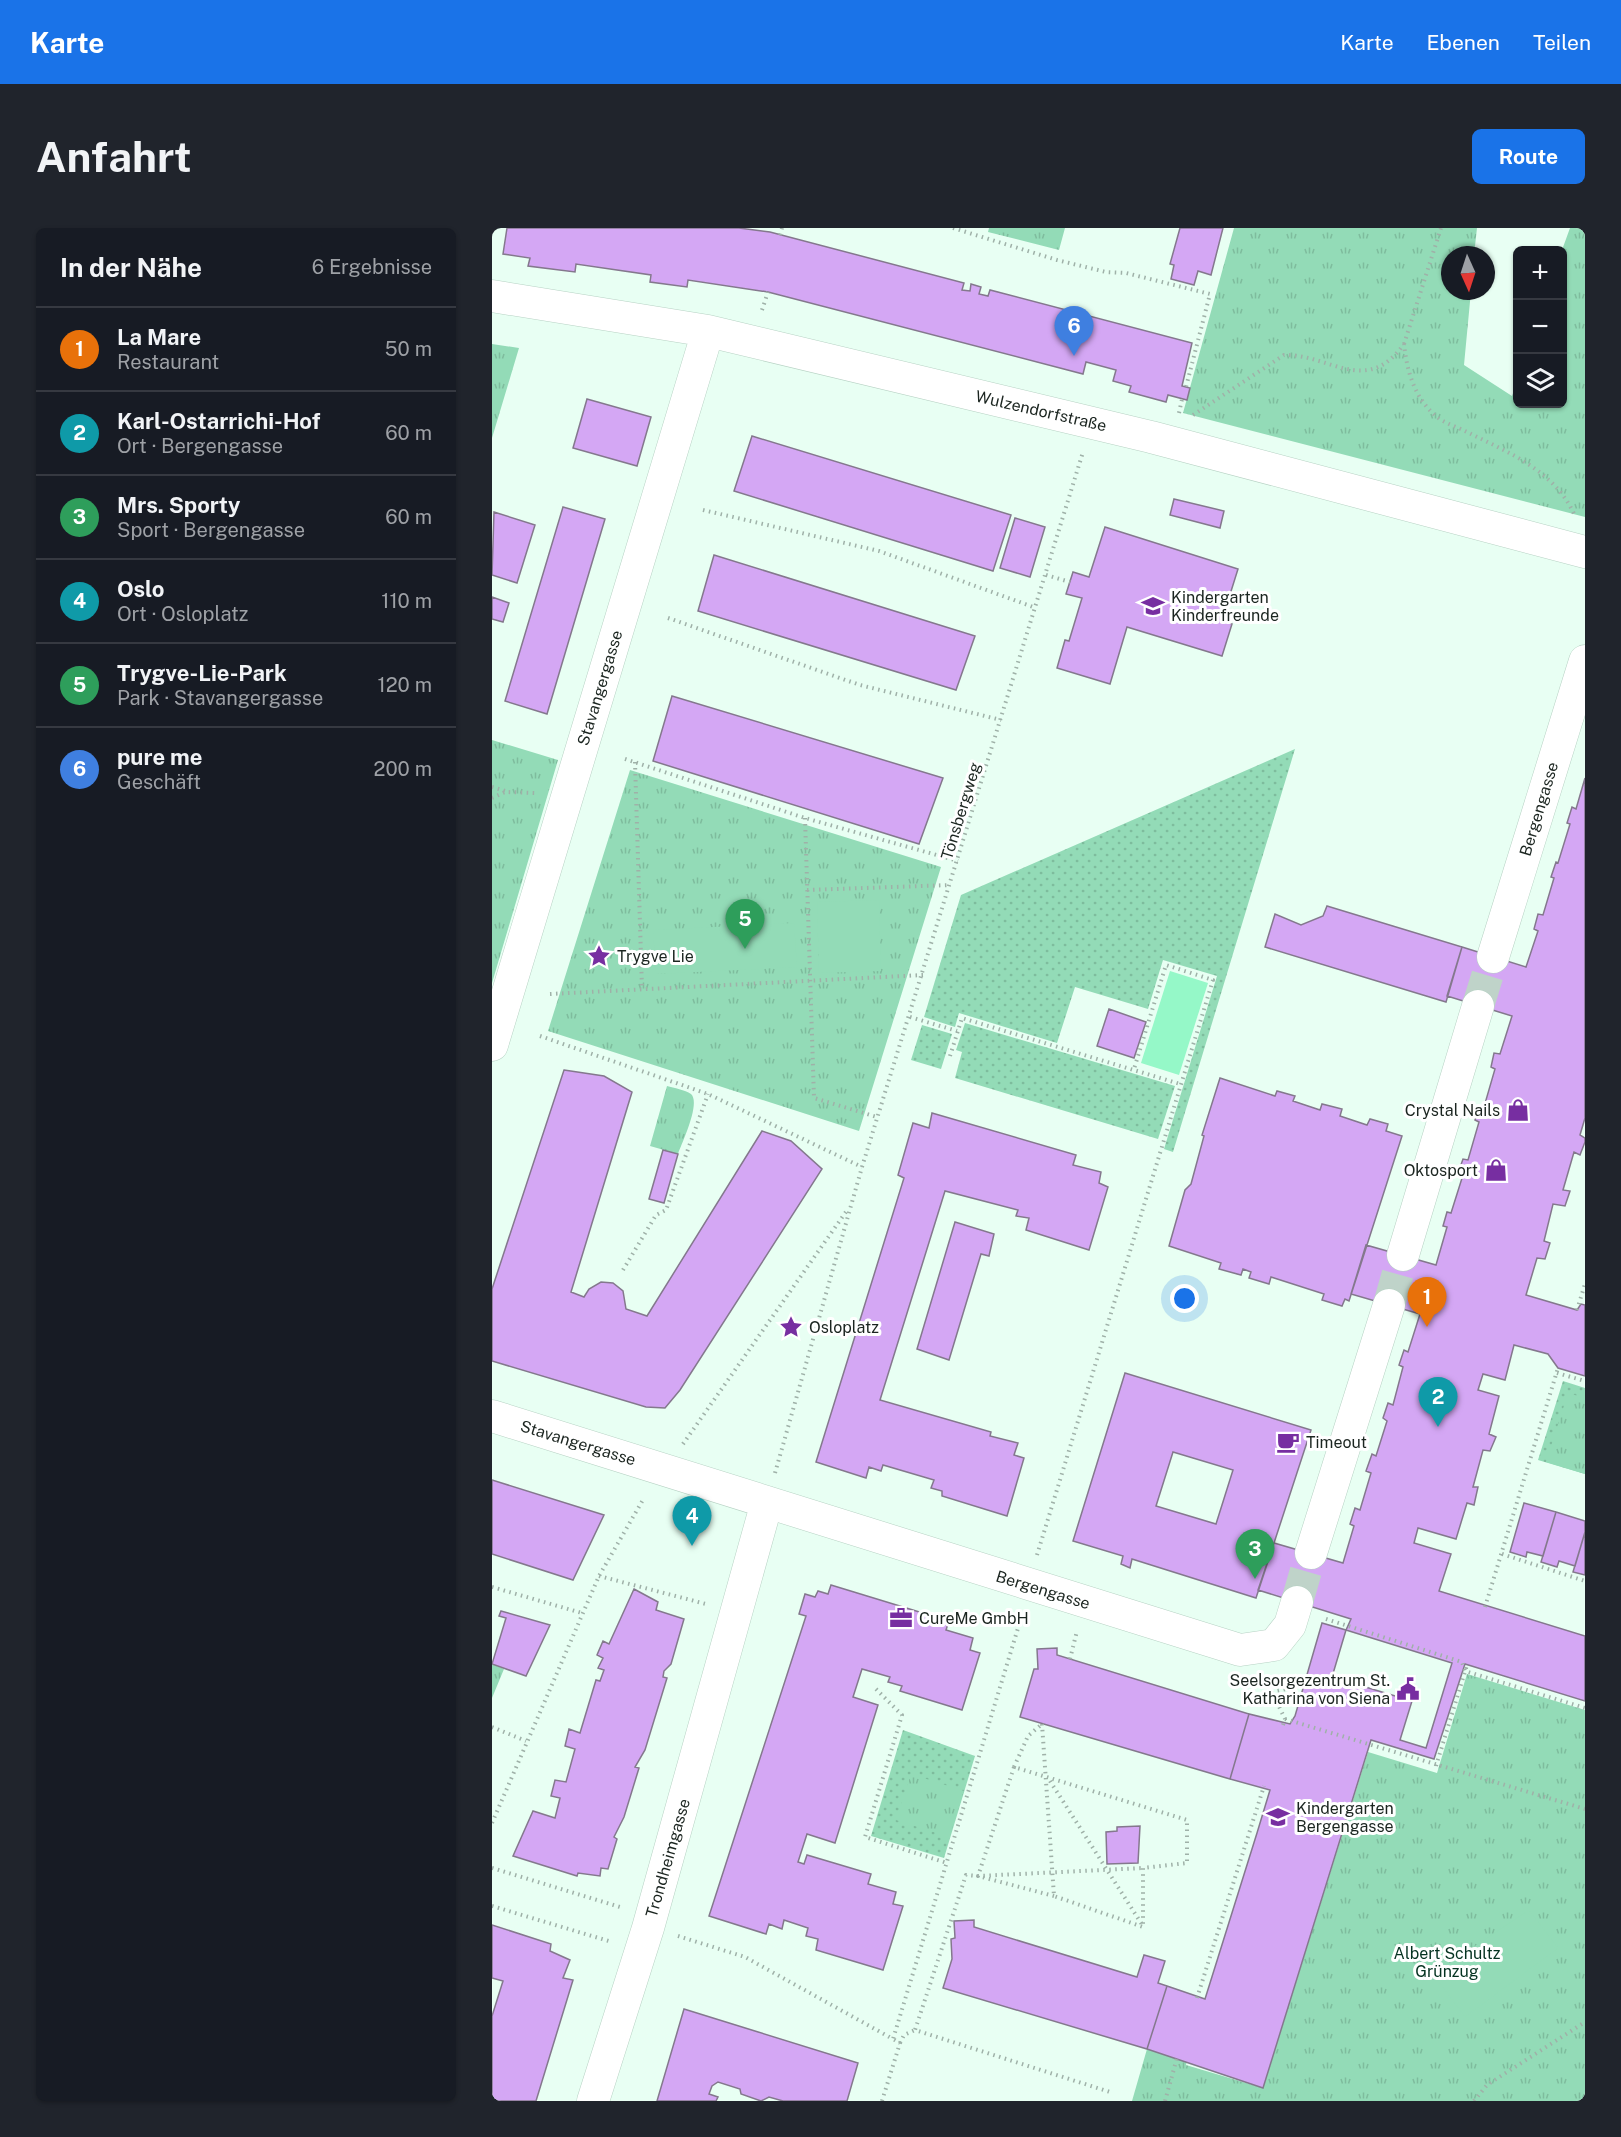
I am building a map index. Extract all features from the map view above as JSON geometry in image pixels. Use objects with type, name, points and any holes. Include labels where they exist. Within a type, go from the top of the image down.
[{"type":"street","name":"Wulzendorfstraße","points":[[492,296],[708,331],[1086,421],[1585,552]]},
{"type":"street","name":"Stavangergasse","points":[[492,1045],[708,331]]},
{"type":"street","name":"Bergengasse","points":[[1493,957],[1585,661]]},
{"type":"street","points":[[1403,1255],[1478,1006]]},
{"type":"street","points":[[1311,1553],[1389,1305]]},
{"type":"street","name":"Stavangergasse","points":[[492,1416],[672,1459]]},
{"type":"street","points":[[672,1459],[767,1502],[726,1609]]},
{"type":"street","name":"Bergengasse","points":[[767,1502],[1240,1650],[1274,1645],[1290,1625],[1309,1610]]},
{"type":"street","name":"Trondheimgasse","points":[[593,2101],[648,1928],[726,1609]]},
{"type":"path","points":[[780,236],[782,228]]},
{"type":"path","points":[[953,228],[1057,261],[1106,272],[1126,273],[1210,294],[1186,387]]},
{"type":"path","points":[[1187,419],[1284,355],[1300,355],[1339,370],[1375,369],[1393,359],[1404,344],[1441,228]]},
{"type":"path","points":[[762,310],[768,292]]},
{"type":"path","points":[[1404,344],[1406,368],[1413,387],[1437,417],[1529,463],[1551,482],[1571,506],[1578,521]]},
{"type":"path","points":[[1178,417],[1182,399]]},
{"type":"path","name":"Tönsbergweg","points":[[850,1206],[1046,575],[1085,445],[1086,421]]},
{"type":"path","points":[[703,510],[879,551],[1036,608]]},
{"type":"path","points":[[1046,575],[1070,582]]},
{"type":"path","points":[[668,618],[860,685],[1001,720]]},
{"type":"path","points":[[625,759],[804,818],[958,861]]},
{"type":"path","points":[[635,762],[642,989]]},
{"type":"path","points":[[492,788],[505,792],[546,794]]},
{"type":"path","points":[[492,798],[505,792]]},
{"type":"path","points":[[804,818],[813,1098],[877,1117]]},
{"type":"path","points":[[807,890],[951,885]]},
{"type":"path","points":[[893,2039],[1020,1624],[1028,1585],[1212,980],[1166,965],[1134,1069]]},
{"type":"path","points":[[550,994],[923,975]]},
{"type":"path","points":[[910,1017],[957,1031]]},
{"type":"path","points":[[950,1056],[962,1018],[1180,1084]]},
{"type":"path","points":[[540,1036],[708,1094],[862,1167]]},
{"type":"path","points":[[623,1270],[656,1215],[666,1210],[708,1094]]},
{"type":"path","points":[[672,1459],[850,1206]]},
{"type":"path","points":[[767,1502],[850,1206]]},
{"type":"path","points":[[1577,1310],[1585,1284]]},
{"type":"path","points":[[1485,1607],[1558,1370],[1585,1381]]},
{"type":"path","points":[[492,1823],[599,1576],[646,1495]]},
{"type":"path","points":[[1502,1554],[1585,1581]]},
{"type":"path","points":[[599,1576],[726,1609]]},
{"type":"path","points":[[493,1589],[582,1613]]},
{"type":"path","points":[[1309,1610],[1462,1662],[1466,1671],[1585,1708]]},
{"type":"path","points":[[1070,1659],[1077,1631]]},
{"type":"path","points":[[1436,1766],[1467,1665]]},
{"type":"path","points":[[1283,1725],[1285,1719],[1272,1692],[1300,1686]]},
{"type":"path","points":[[876,1689],[902,1715],[866,1837],[947,1863]]},
{"type":"path","points":[[1285,1719],[1585,1809]]},
{"type":"path","points":[[978,1876],[1014,1767],[1028,1736],[1042,1724],[1048,1779],[1054,1896]]},
{"type":"path","points":[[492,1727],[526,1741]]},
{"type":"path","points":[[915,2030],[966,1875],[1143,1868],[1187,1863],[1186,1820],[1014,1767]]},
{"type":"path","points":[[1048,1779],[1143,1927]]},
{"type":"path","points":[[1197,1998],[1264,1786]]},
{"type":"path","points":[[492,1868],[623,1908]]},
{"type":"path","points":[[1143,1868],[1143,1927]]},
{"type":"path","points":[[978,1876],[1054,1896],[1143,1927]]},
{"type":"path","points":[[492,1906],[614,1943]]},
{"type":"path","points":[[648,1928],[745,1957],[900,2043]]},
{"type":"path","points":[[1474,2101],[1487,2085],[1585,2022]]},
{"type":"path","points":[[882,2101],[900,2043],[904,2035],[915,2030],[1110,2092]]},
{"type":"path","points":[[1165,2101],[1177,2058]]},
{"type":"green space","points":[[989,228],[1065,228],[1059,250],[988,232]]},
{"type":"green space","points":[[1234,228],[1477,228],[1475,246],[1441,246],[1441,300],[1470,300],[1464,365],[1512,396],[1513,393],[1513,408],[1567,408],[1567,246],[1563,246],[1570,228],[1585,228],[1585,517],[1183,413]]},
{"type":"green space","points":[[492,344],[519,348],[492,438]]},
{"type":"green space","points":[[492,740],[558,760],[492,983]]},
{"type":"green space","points":[[1295,749],[1173,1152],[1164,1149],[1217,976],[1163,960],[1148,1009],[1075,987],[1057,1043],[959,1013],[955,1027],[924,1017],[961,895]]},
{"type":"green space","points":[[630,770],[941,867],[859,1131],[548,1031]]},
{"type":"green space","points":[[879,900],[881,971],[819,973],[817,902]]},
{"type":"green space","points":[[794,923],[797,967],[656,974],[653,930]]},
{"type":"green space","points":[[965,1023],[1175,1086],[1158,1139],[955,1078],[962,1052],[956,1050]]},
{"type":"green space","points":[[922,1025],[952,1034],[941,1069],[911,1060]]},
{"type":"green space","points":[[667,1086],[691,1094],[693,1099],[694,1106],[687,1133],[678,1154],[650,1146]]},
{"type":"green space","points":[[1563,1381],[1585,1388],[1585,1474],[1538,1460]]},
{"type":"green space","points":[[1568,1393],[1585,1398],[1585,1474],[1546,1462]]},
{"type":"green space","points":[[492,1664],[504,1669],[492,1698]]},
{"type":"green space","name":"Albert Schultz Grünzug","points":[[1467,1674],[1585,1710],[1585,2101],[1132,2101],[1147,2049],[1187,2061],[1186,2065],[1263,2088],[1368,1752],[1437,1773]]},
{"type":"green space","points":[[903,1730],[975,1756],[944,1858],[871,1836]]},
{"type":"green space","points":[[911,1774],[964,1791],[949,1837],[896,1820]]},
{"type":"green space","points":[[1529,1910],[1558,1948],[1465,2017],[1433,1974]]},
{"type":"shaded area","points":[[1170,971],[1208,983],[1179,1075],[1141,1063]]},
{"type":"building","points":[[507,228],[739,228],[770,232],[964,283],[962,290],[970,291],[971,284],[981,287],[979,294],[988,296],[990,290],[1192,343],[1182,386],[1190,388],[1187,400],[1168,395],[1166,402],[1129,392],[1131,386],[1113,381],[1116,370],[1086,362],[1083,374],[768,292],[688,280],[687,287],[650,282],[651,275],[576,264],[575,272],[528,266],[530,258],[503,254]]},
{"type":"building","points":[[1180,228],[1223,228],[1211,275],[1198,271],[1194,285],[1171,279],[1174,265],[1170,264]]},
{"type":"building","points":[[587,399],[651,417],[637,466],[573,448]]},
{"type":"building","points":[[752,436],[1011,515],[993,571],[734,491]]},
{"type":"building","points":[[1174,499],[1224,511],[1220,528],[1170,515]]},
{"type":"building","points":[[563,507],[605,519],[547,714],[505,701]]},
{"type":"building","points":[[494,512],[535,525],[517,583],[492,575]]},
{"type":"building","points":[[1015,518],[1045,527],[1030,577],[1000,568]]},
{"type":"building","name":"Kindergarten Kinderfreunde","points":[[1105,527],[1238,569],[1222,620],[1232,624],[1222,656],[1127,627],[1110,684],[1057,668],[1065,640],[1069,641],[1082,598],[1066,594],[1073,572],[1089,577]]},
{"type":"building","points":[[714,555],[975,636],[956,690],[698,611]]},
{"type":"building","points":[[492,597],[509,603],[503,622],[492,619]]},
{"type":"building","points":[[672,696],[943,778],[919,844],[653,761]]},
{"type":"building","points":[[1585,778],[1585,1118],[1580,1135],[1585,1138],[1585,1142],[1580,1155],[1574,1152],[1563,1190],[1570,1191],[1565,1206],[1553,1204],[1544,1241],[1550,1243],[1545,1259],[1537,1258],[1526,1295],[1577,1310],[1581,1304],[1585,1305],[1585,1376],[1558,1368],[1548,1354],[1514,1345],[1505,1380],[1483,1374],[1478,1390],[1499,1396],[1489,1434],[1496,1437],[1490,1451],[1483,1450],[1473,1487],[1478,1487],[1474,1505],[1467,1503],[1456,1539],[1418,1528],[1414,1543],[1451,1554],[1439,1591],[1585,1636],[1585,1701],[1465,1664],[1434,1759],[1371,1740],[1263,2088],[1147,2049],[1167,1986],[1205,1999],[1257,1833],[1270,1790],[1230,1779],[1249,1714],[1290,1724],[1295,1716],[1322,1623],[1346,1630],[1351,1619],[1258,1590],[1274,1543],[1343,1563],[1354,1526],[1350,1524],[1355,1508],[1360,1510],[1371,1473],[1366,1471],[1372,1454],[1376,1456],[1387,1421],[1383,1418],[1388,1403],[1393,1405],[1403,1367],[1399,1365],[1404,1350],[1408,1352],[1420,1314],[1351,1294],[1366,1245],[1436,1265],[1447,1227],[1443,1226],[1447,1212],[1451,1213],[1463,1175],[1458,1173],[1463,1159],[1468,1160],[1479,1122],[1475,1120],[1479,1106],[1484,1107],[1495,1069],[1491,1067],[1494,1053],[1500,1054],[1512,1016],[1447,996],[1462,947],[1526,967],[1538,931],[1534,929],[1538,914],[1543,915],[1554,878],[1551,877],[1556,862],[1558,863],[1570,824],[1567,823],[1572,807],[1576,809]]},
{"type":"building","points":[[1327,906],[1462,947],[1446,1002],[1265,947],[1275,914],[1301,925],[1323,916]]},
{"type":"building","points":[[1109,1009],[1146,1022],[1134,1058],[1097,1046]]},
{"type":"building","points":[[564,1070],[604,1076],[632,1092],[571,1292],[584,1297],[589,1289],[601,1282],[613,1283],[623,1291],[626,1309],[647,1316],[762,1131],[791,1141],[822,1169],[680,1390],[665,1408],[646,1407],[492,1361],[492,1289]]},
{"type":"building","points":[[1220,1078],[1275,1096],[1277,1091],[1295,1096],[1293,1101],[1320,1110],[1322,1104],[1342,1109],[1340,1116],[1367,1125],[1370,1119],[1388,1124],[1386,1131],[1402,1136],[1349,1301],[1345,1299],[1342,1306],[1322,1300],[1324,1294],[1271,1277],[1269,1284],[1249,1278],[1251,1272],[1243,1269],[1241,1275],[1219,1269],[1221,1263],[1169,1246],[1185,1190],[1191,1184],[1204,1136],[1202,1135]]},
{"type":"building","points":[[932,1113],[1076,1155],[1073,1165],[1101,1172],[1099,1183],[1108,1187],[1089,1250],[1026,1230],[1029,1218],[1016,1216],[1018,1210],[945,1191],[880,1400],[991,1432],[990,1436],[1018,1443],[1014,1455],[1024,1458],[1007,1516],[942,1496],[942,1491],[931,1488],[934,1480],[883,1465],[881,1471],[869,1467],[866,1478],[816,1462],[904,1178],[898,1175],[913,1123],[929,1128]]},
{"type":"building","points":[[663,1150],[678,1154],[664,1203],[649,1199]]},
{"type":"building","points":[[955,1222],[994,1234],[989,1256],[981,1254],[949,1360],[917,1349]]},
{"type":"building","points":[[1125,1373],[1311,1430],[1256,1598],[1132,1559],[1130,1568],[1121,1564],[1123,1556],[1073,1541]],"holes":[[[1173,1452],[1233,1470],[1216,1524],[1156,1506]]]},
{"type":"building","points":[[492,1480],[604,1515],[573,1580],[492,1554]]},
{"type":"building","points":[[1524,1503],[1556,1512],[1543,1556],[1527,1552],[1526,1557],[1510,1552]]},
{"type":"building","points":[[1556,1512],[1585,1521],[1585,1532],[1575,1566],[1559,1561],[1557,1567],[1541,1562]]},
{"type":"building","points":[[1585,1532],[1585,1575],[1573,1572]]},
{"type":"building","points":[[831,1585],[949,1621],[946,1630],[973,1638],[970,1650],[980,1653],[962,1710],[900,1691],[902,1686],[888,1682],[890,1677],[862,1669],[853,1697],[878,1705],[835,1843],[807,1834],[798,1862],[804,1864],[807,1855],[871,1874],[868,1884],[896,1892],[893,1904],[903,1906],[883,1970],[816,1950],[818,1939],[806,1936],[808,1928],[784,1920],[782,1929],[769,1924],[766,1934],[709,1916],[806,1616],[799,1614],[805,1594],[815,1597],[818,1591],[828,1594]]},
{"type":"building","points":[[634,1589],[658,1602],[656,1610],[684,1619],[671,1664],[664,1671],[663,1677],[667,1678],[645,1750],[635,1767],[639,1768],[624,1817],[614,1837],[617,1839],[608,1869],[601,1868],[600,1876],[578,1873],[577,1876],[513,1856],[533,1811],[555,1818],[560,1798],[551,1796],[555,1780],[566,1782],[575,1749],[565,1746],[569,1729],[580,1733],[596,1680],[600,1681],[604,1670],[598,1668],[603,1658],[597,1655],[603,1641],[609,1644]]},
{"type":"building","points":[[501,1611],[550,1625],[526,1676],[492,1664],[506,1618],[499,1616]]},
{"type":"building","name":"Seelsorgezentrum St. Katharina von Siena","points":[[1346,1630],[1452,1663],[1426,1748],[1400,1740],[1412,1701],[1332,1677]]},
{"type":"building","points":[[1057,1648],[1057,1655],[1249,1714],[1230,1779],[1020,1717],[1034,1669],[1038,1669],[1037,1649]]},
{"type":"building","points":[[1140,1826],[1138,1863],[1107,1864],[1106,1832],[1117,1831],[1117,1827]]},
{"type":"building","points":[[974,1920],[974,1927],[1137,1977],[1144,1955],[1165,1961],[1158,1983],[1167,1986],[1147,2049],[943,1988],[952,1959],[951,1939],[955,1938],[954,1921]]},
{"type":"building","points":[[492,1925],[551,1944],[550,1951],[570,1960],[563,1978],[573,1980],[536,2101],[492,2101],[492,2016],[503,1981],[492,1978]]},
{"type":"building","points":[[684,2009],[858,2063],[847,2101],[783,2101],[769,2097],[761,2101],[741,2094],[740,2089],[718,2082],[712,2086],[709,2094],[718,2097],[716,2101],[657,2101]]},
{"type":"tunnel","points":[[1478,1006],[1493,957]]},
{"type":"tunnel","points":[[1389,1305],[1403,1255]]},
{"type":"tunnel","points":[[1297,1602],[1311,1553]]},
{"type":"place","name":"pure me","points":[[1074,356]]},
{"type":"place","name":"Kindergarten Kinderfreunde","points":[[1153,606]]},
{"type":"place","name":"Trygve-Lie-Park","points":[[745,949]]},
{"type":"place","name":"Trygve Lie","points":[[599,956]]},
{"type":"place","name":"Crystal Nails","points":[[1518,1110]]},
{"type":"place","name":"Oktosport","points":[[1496,1170]]},
{"type":"place","name":"Osloplatz","points":[[791,1327]]},
{"type":"place","name":"La Mare","points":[[1427,1327]]},
{"type":"place","name":"Karl-Ostarrichi-Hof","points":[[1438,1427]]},
{"type":"place","name":"Timeout","points":[[1288,1442]]},
{"type":"place","name":"Oslo","points":[[692,1546]]},
{"type":"place","name":"Mrs. Sporty","points":[[1255,1579]]},
{"type":"place","name":"CureMe GmbH","points":[[901,1618]]},
{"type":"place","name":"Seelsorgezentrum St. Katharina von Siena","points":[[1408,1689]]},
{"type":"place","name":"Kindergarten Bergengasse","points":[[1278,1817]]}]
